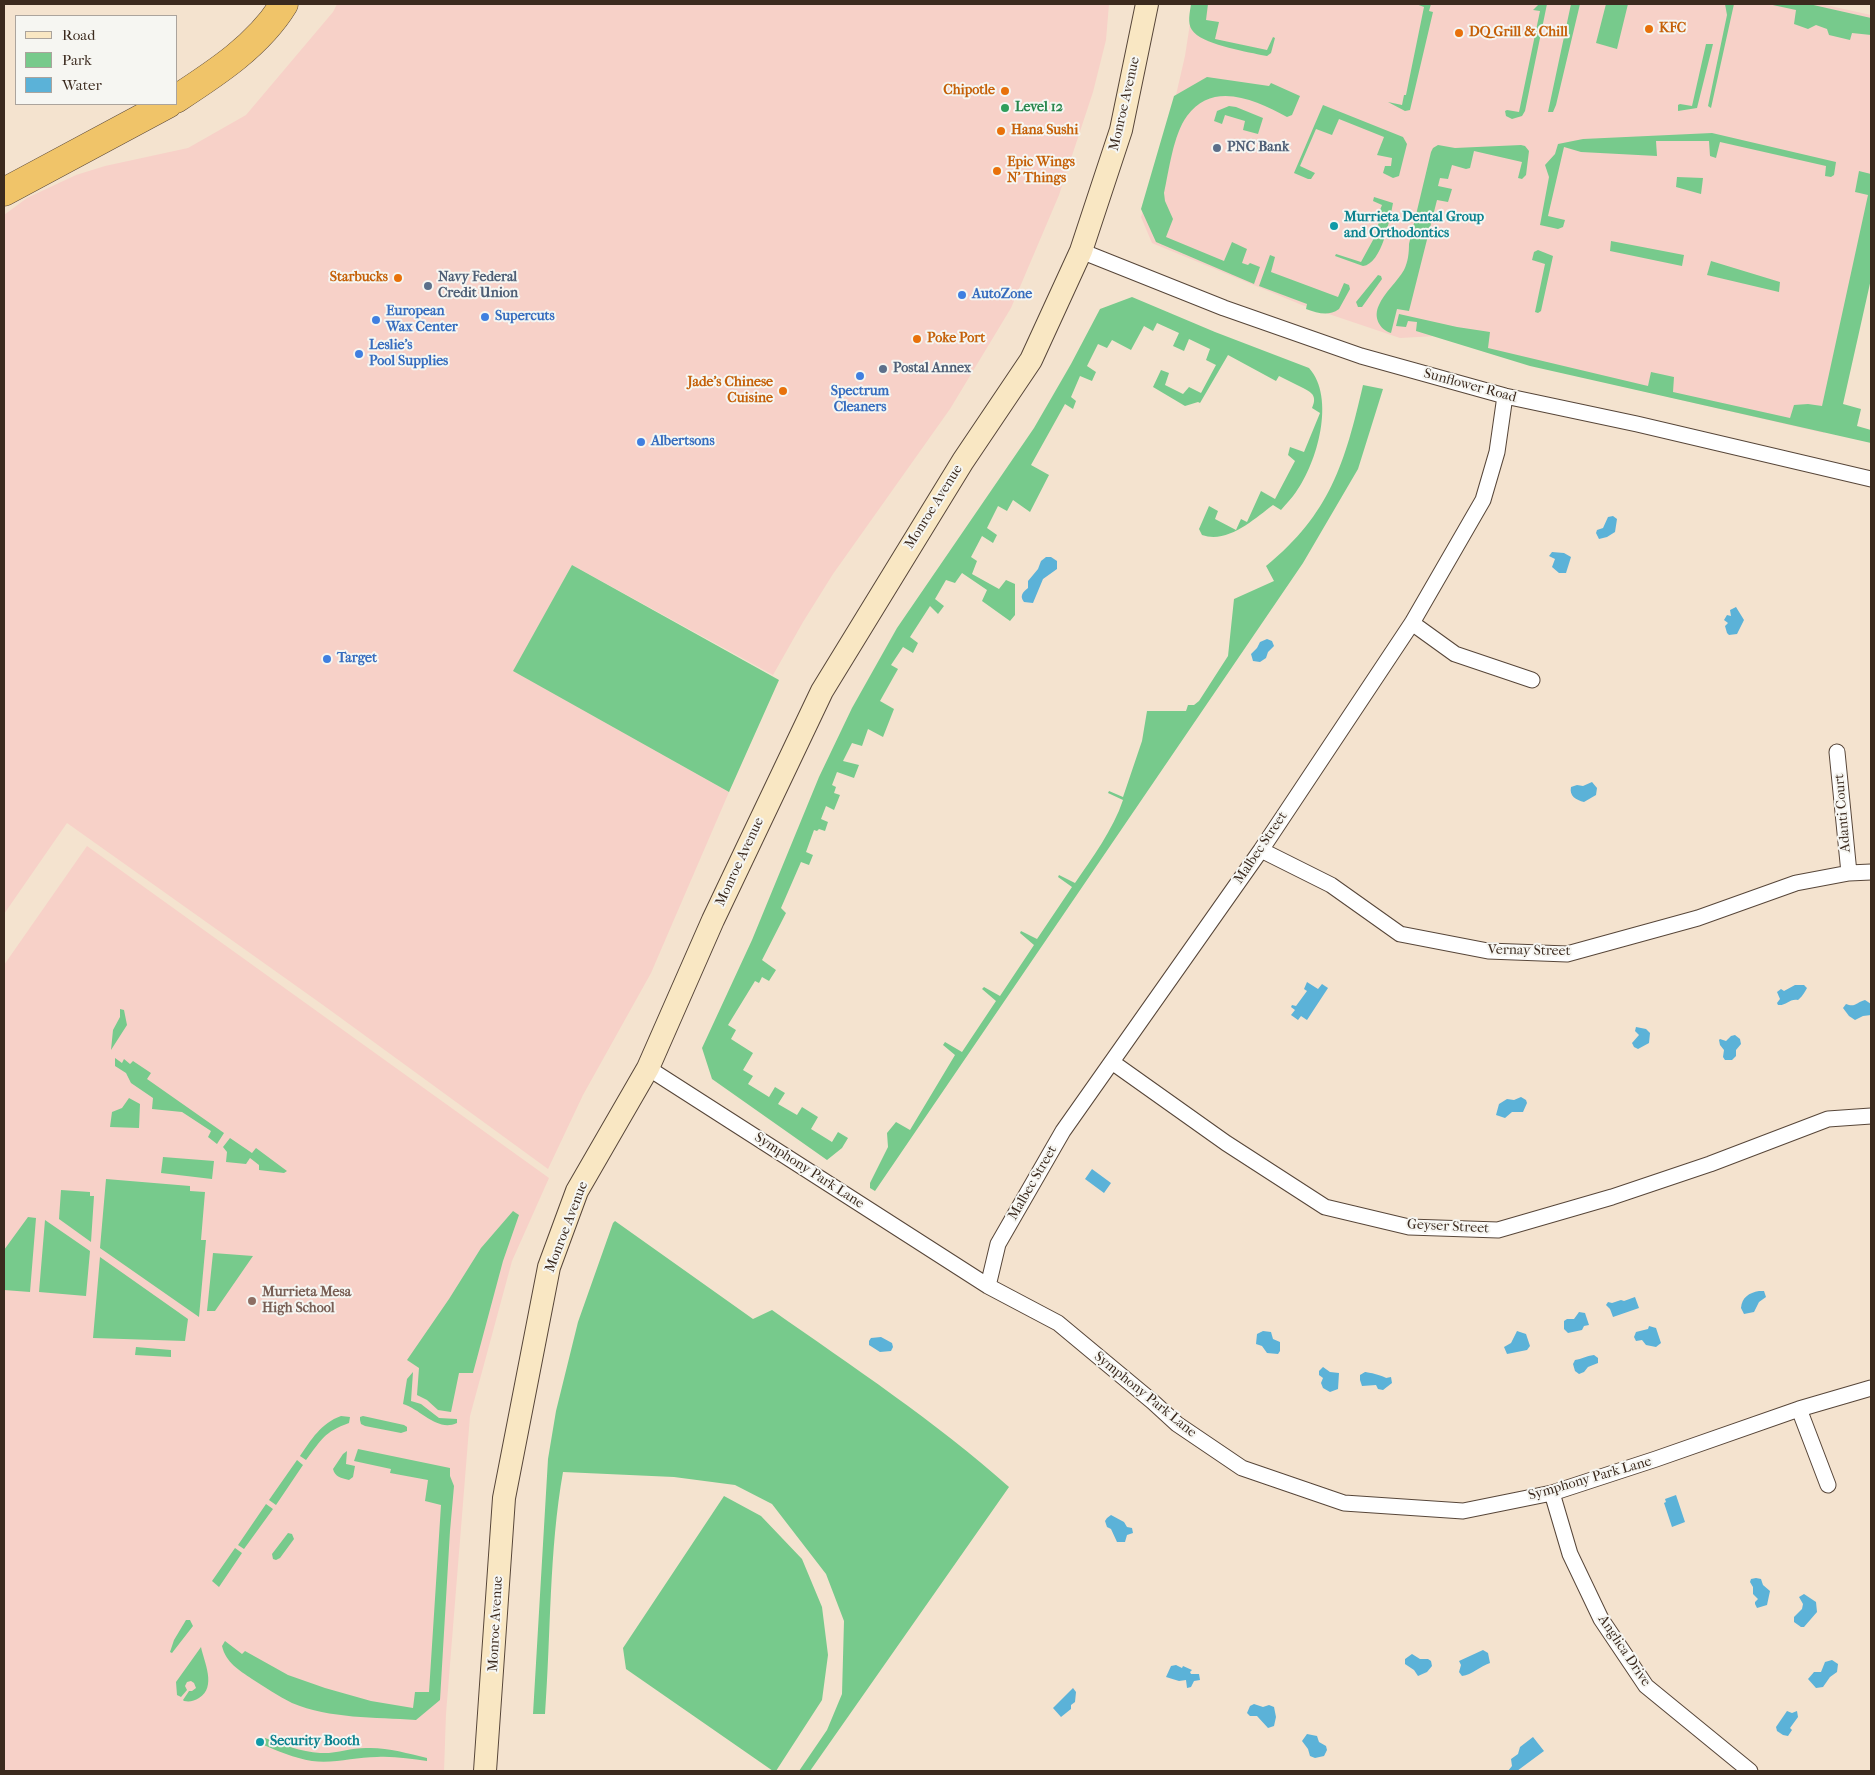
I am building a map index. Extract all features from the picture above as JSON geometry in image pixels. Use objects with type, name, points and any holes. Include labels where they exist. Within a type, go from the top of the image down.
[{"type":"highway","points":[[178,98],[244,51],[284,4]]},
{"type":"highway","points":[[4,192],[166,105]]},
{"type":"street","name":"Monroe Avenue","points":[[486,1771],[504,1498],[549,1267],[577,1191],[648,1068],[713,920],[822,691],[963,461],[1031,360],[1081,251],[1121,130],[1147,4]]},
{"type":"street","name":"Sunflower Road","points":[[1081,251],[1224,308],[1361,356],[1505,396],[1637,424],[1871,479]]},
{"type":"street","name":"Malbec Street","points":[[988,1286],[998,1244],[1063,1130],[1261,850],[1412,623],[1483,500],[1497,452],[1505,396]]},
{"type":"street","points":[[1412,623],[1455,654],[1532,680]]},
{"type":"street","name":"Adanti Court","points":[[1837,752],[1849,873]]},
{"type":"street","name":"Vernay Street","points":[[1261,850],[1331,885],[1400,934],[1488,952],[1567,954],[1698,918],[1796,884],[1849,873],[1871,872]]},
{"type":"street","name":"Geyser Street","points":[[1112,1062],[1226,1144],[1325,1207],[1409,1227],[1498,1230],[1612,1197],[1710,1164],[1828,1119],[1871,1116]]},
{"type":"street","name":"Symphony Park Lane","points":[[648,1068],[988,1286],[1058,1323],[1177,1424],[1242,1468],[1344,1503],[1463,1511],[1552,1493],[1798,1409],[1871,1388]]},
{"type":"street","points":[[1798,1409],[1828,1485]]},
{"type":"street","name":"Anglica Drive","points":[[1552,1493],[1570,1554],[1601,1619],[1646,1686],[1750,1771]]},
{"type":"shaded area","points":[[337,4],[1109,4],[1106,40],[1093,92],[1059,195],[1011,308],[950,409],[833,574],[773,675],[572,565],[514,671],[729,792],[651,973],[583,1095],[548,1169],[323,1005],[67,823],[4,914],[4,215],[27,198],[76,175],[105,166],[188,148],[246,115],[333,12]]},
{"type":"shaded area","points":[[1193,4],[1821,4],[1871,15],[1871,213],[1824,433],[1551,370],[1436,336],[1400,338],[1302,305],[1152,243],[1141,217],[1164,145],[1185,56]]},
{"type":"shaded area","name":"Murrieta Mesa High School","points":[[87,846],[549,1178],[512,1261],[470,1416],[446,1714],[444,1771],[4,1771],[4,965]]},
{"type":"green space","points":[[1191,4],[1208,4],[1206,20],[1219,22],[1215,39],[1267,50],[1273,37],[1275,38],[1271,53],[1267,56],[1234,49],[1213,43],[1197,35],[1192,30],[1190,24]]},
{"type":"green space","points":[[1416,4],[1431,4],[1429,11],[1433,12],[1410,110],[1405,111],[1388,102],[1402,105],[1404,95],[1406,95],[1424,7]]},
{"type":"green space","points":[[1539,4],[1547,4],[1525,111],[1522,116],[1512,119],[1506,116],[1505,111],[1519,112],[1540,11],[1533,10]]},
{"type":"green space","points":[[1571,4],[1580,4],[1556,105],[1553,112],[1548,112]]},
{"type":"green space","points":[[1606,4],[1628,4],[1617,49],[1596,43]]},
{"type":"green space","points":[[1725,4],[1734,4],[1711,108],[1708,106],[1727,15]]},
{"type":"green space","points":[[1768,4],[1809,4],[1871,18],[1871,35],[1852,33],[1850,40],[1829,35],[1827,29],[1816,25],[1808,29],[1794,24],[1796,10]]},
{"type":"green space","points":[[1706,44],[1713,44],[1697,108],[1678,111],[1678,105],[1680,104],[1692,106]]},
{"type":"green space","points":[[1207,77],[1269,86],[1271,83],[1300,96],[1292,115],[1287,117],[1249,100],[1222,96],[1209,99],[1197,105],[1187,116],[1178,133],[1172,153],[1164,193],[1165,201],[1173,219],[1166,237],[1224,261],[1232,242],[1247,249],[1242,263],[1248,265],[1250,263],[1260,267],[1254,284],[1156,242],[1141,209],[1174,96]]},
{"type":"green space","points":[[1323,105],[1403,137],[1407,144],[1399,176],[1393,178],[1383,173],[1385,166],[1391,166],[1392,158],[1377,155],[1384,137],[1339,119],[1332,135],[1316,129],[1300,166],[1315,173],[1311,179],[1294,173]]},
{"type":"green space","points":[[1229,106],[1263,118],[1258,134],[1243,130],[1245,121],[1225,115],[1222,124],[1214,121],[1217,111]]},
{"type":"green space","points":[[1712,133],[1836,162],[1834,175],[1831,177],[1825,176],[1826,166],[1720,142],[1716,158],[1710,156],[1709,141],[1656,141],[1657,156],[1581,152],[1564,147],[1548,216],[1565,220],[1563,227],[1558,229],[1540,225],[1549,177],[1545,165],[1555,154],[1558,144],[1583,139]]},
{"type":"green space","points":[[1438,145],[1455,148],[1525,146],[1529,151],[1526,175],[1522,179],[1518,178],[1522,162],[1474,151],[1470,168],[1466,169],[1452,165],[1448,179],[1440,178],[1438,186],[1452,189],[1448,202],[1437,200],[1409,311],[1397,309],[1391,333],[1380,326],[1377,318],[1377,309],[1405,267],[1431,152]]},
{"type":"green space","points":[[1859,171],[1871,174],[1871,279],[1843,404],[1861,409],[1857,426],[1871,430],[1871,443],[1530,366],[1416,331],[1417,322],[1408,321],[1406,327],[1396,326],[1399,314],[1490,332],[1488,348],[1648,386],[1651,372],[1674,377],[1673,392],[1790,418],[1794,405],[1822,406],[1868,195],[1855,192]]},
{"type":"green space","points":[[1677,177],[1703,178],[1701,194],[1676,187]]},
{"type":"green space","points":[[1374,197],[1393,203],[1384,239],[1375,257],[1370,263],[1363,266],[1335,256],[1336,254],[1361,262],[1373,240],[1381,216],[1378,215],[1382,205],[1373,201]]},
{"type":"green space","points":[[1611,241],[1684,255],[1682,266],[1610,251]]},
{"type":"green space","points":[[1538,250],[1553,256],[1541,311],[1538,313],[1535,312],[1545,264],[1532,260],[1534,252]]},
{"type":"green space","points":[[1270,255],[1275,257],[1271,272],[1338,297],[1344,283],[1349,285],[1350,289],[1339,309],[1327,314],[1315,312],[1306,309],[1307,304],[1259,286]]},
{"type":"green space","points":[[1711,261],[1780,282],[1779,292],[1707,275]]},
{"type":"green space","points":[[1378,275],[1382,279],[1362,307],[1358,307],[1356,302]]},
{"type":"green space","points":[[1132,297],[1215,332],[1309,368],[1317,381],[1321,396],[1322,413],[1320,430],[1311,465],[1296,492],[1281,510],[1273,505],[1240,529],[1231,533],[1212,537],[1202,535],[1199,529],[1209,506],[1218,511],[1215,519],[1236,530],[1241,519],[1247,522],[1261,491],[1275,499],[1295,461],[1288,455],[1290,447],[1304,452],[1320,413],[1312,408],[1314,403],[1313,396],[1308,391],[1279,376],[1276,381],[1228,355],[1200,403],[1185,406],[1153,387],[1161,370],[1169,373],[1165,385],[1183,394],[1189,387],[1201,393],[1216,365],[1206,360],[1210,349],[1189,339],[1184,351],[1173,346],[1179,333],[1157,323],[1153,331],[1144,326],[1131,350],[1112,340],[1107,348],[1098,344],[1087,366],[1096,372],[1092,381],[1080,376],[1071,397],[1076,401],[1073,409],[1065,404],[1031,465],[1049,475],[1030,512],[1013,500],[1007,511],[998,506],[987,528],[997,535],[993,543],[982,536],[971,557],[977,561],[972,574],[999,589],[1006,580],[1015,584],[1015,615],[1010,621],[982,601],[987,590],[962,573],[955,583],[946,580],[935,599],[944,606],[938,614],[930,606],[910,637],[918,643],[913,653],[903,647],[891,665],[898,669],[880,701],[894,709],[883,737],[868,729],[862,746],[852,743],[843,761],[859,765],[854,778],[837,772],[832,785],[836,787],[834,793],[840,795],[834,810],[826,806],[821,819],[828,822],[825,831],[814,830],[806,852],[813,855],[809,865],[801,862],[781,908],[786,913],[762,960],[776,970],[769,981],[762,977],[759,983],[755,981],[728,1025],[736,1030],[731,1039],[753,1053],[743,1070],[753,1076],[748,1084],[769,1097],[775,1087],[785,1093],[778,1104],[797,1115],[802,1107],[818,1117],[811,1129],[832,1142],[838,1132],[848,1138],[842,1148],[827,1160],[712,1079],[702,1048],[752,940],[819,777],[852,708],[897,628],[1034,428],[1100,309]]},
{"type":"green space","points":[[1363,385],[1383,389],[1358,469],[1303,563],[875,1191],[870,1188],[870,1183],[888,1147],[887,1133],[896,1122],[910,1130],[955,1055],[943,1045],[945,1042],[962,1052],[996,1001],[982,989],[984,987],[1000,996],[1034,945],[1020,933],[1021,931],[1037,939],[1072,887],[1058,877],[1059,875],[1075,883],[1108,833],[1123,800],[1108,793],[1109,791],[1123,797],[1142,741],[1147,711],[1186,711],[1188,705],[1194,705],[1199,701],[1228,656],[1234,599],[1274,581],[1266,566],[1306,527],[1320,506],[1332,485],[1341,463]]},
{"type":"green space","points":[[572,565],[779,680],[729,792],[513,671]]},
{"type":"green space","points":[[120,1009],[124,1010],[127,1025],[111,1050],[113,1030],[120,1017]]},
{"type":"green space","points":[[115,1058],[122,1063],[124,1059],[130,1064],[133,1061],[151,1073],[147,1079],[224,1133],[217,1144],[208,1137],[211,1131],[182,1112],[152,1109],[153,1098],[131,1083],[126,1073],[115,1066]]},
{"type":"green space","points":[[129,1098],[140,1104],[139,1128],[110,1127],[112,1112],[122,1108]]},
{"type":"green space","points":[[230,1138],[252,1153],[256,1148],[287,1171],[284,1173],[259,1170],[259,1165],[250,1158],[246,1164],[226,1162],[227,1152],[223,1147]]},
{"type":"green space","points":[[163,1157],[214,1161],[212,1179],[161,1173]]},
{"type":"green space","points":[[106,1179],[190,1186],[190,1191],[205,1192],[201,1240],[206,1240],[199,1317],[100,1248]]},
{"type":"green space","points":[[61,1190],[90,1192],[90,1196],[94,1196],[91,1242],[59,1219]]},
{"type":"green space","points":[[513,1211],[519,1215],[503,1261],[473,1373],[459,1373],[451,1412],[438,1410],[427,1400],[417,1395],[419,1368],[407,1360],[481,1248]]},
{"type":"green space","points":[[28,1217],[36,1218],[30,1292],[4,1290],[4,1250]]},
{"type":"green space","points":[[45,1220],[90,1251],[86,1296],[39,1292]]},
{"type":"green space","points":[[615,1221],[753,1319],[772,1310],[923,1417],[1009,1487],[810,1771],[799,1771],[827,1730],[842,1694],[844,1621],[826,1574],[772,1504],[735,1485],[674,1477],[563,1472],[555,1532],[545,1714],[533,1714],[548,1459],[556,1411],[578,1322]]},
{"type":"green space","points":[[213,1253],[253,1256],[215,1311],[207,1311]]},
{"type":"green space","points":[[100,1257],[188,1319],[185,1341],[93,1338]]},
{"type":"green space","points":[[136,1347],[171,1350],[171,1357],[135,1355]]},
{"type":"green space","points":[[413,1372],[411,1401],[421,1404],[439,1418],[457,1419],[457,1423],[443,1425],[436,1423],[403,1404],[407,1379]]},
{"type":"green space","points":[[341,1416],[350,1417],[349,1423],[329,1433],[320,1441],[306,1460],[300,1456],[322,1428]]},
{"type":"green space","points":[[363,1416],[404,1425],[407,1427],[407,1431],[401,1433],[365,1426],[361,1424],[360,1420],[360,1417]]},
{"type":"green space","points":[[358,1449],[450,1468],[450,1476],[454,1486],[440,1700],[416,1720],[337,1715],[292,1703],[238,1669],[230,1662],[222,1646],[225,1641],[242,1654],[245,1651],[288,1675],[371,1701],[413,1708],[415,1692],[429,1692],[441,1505],[425,1501],[428,1480],[390,1473],[391,1469],[354,1461]]},
{"type":"green space","points":[[347,1451],[346,1464],[355,1466],[353,1477],[349,1480],[341,1478],[333,1469]]},
{"type":"green space","points":[[297,1460],[303,1465],[276,1505],[269,1500]]},
{"type":"green space","points":[[724,1496],[761,1516],[802,1559],[822,1607],[828,1655],[822,1700],[776,1771],[773,1771],[626,1669],[623,1648]]},
{"type":"green space","points":[[266,1504],[273,1509],[244,1549],[238,1545]]},
{"type":"green space","points":[[288,1533],[292,1534],[294,1539],[280,1558],[273,1559],[272,1554]]},
{"type":"green space","points":[[235,1548],[242,1553],[219,1587],[212,1581]]},
{"type":"green space","points":[[186,1620],[190,1620],[193,1626],[172,1653],[170,1652],[174,1640]]},
{"type":"green space","points":[[201,1647],[208,1674],[207,1688],[199,1698],[192,1701],[184,1701],[189,1691],[196,1688],[194,1683],[191,1681],[187,1682],[185,1686],[187,1690],[181,1697],[177,1695],[176,1682]]},
{"type":"green space","points":[[265,1738],[313,1752],[326,1753],[360,1748],[381,1748],[427,1758],[427,1761],[369,1757],[328,1762],[312,1761],[292,1756],[261,1744]]},
{"type":"water","points":[[1613,516],[1617,519],[1615,532],[1599,539],[1596,533],[1597,530],[1603,528],[1608,517]]},
{"type":"water","points":[[1552,552],[1564,553],[1571,557],[1566,573],[1559,573],[1552,567],[1555,559],[1549,556]]},
{"type":"water","points":[[1046,557],[1051,557],[1057,561],[1057,569],[1043,579],[1033,603],[1024,602],[1022,596],[1028,588],[1028,581],[1038,569],[1041,561]]},
{"type":"water","points":[[1736,607],[1744,620],[1737,634],[1729,635],[1725,626],[1728,623],[1724,620],[1727,615],[1731,616],[1730,610]]},
{"type":"water","points":[[1267,639],[1272,641],[1274,646],[1268,652],[1266,658],[1260,662],[1253,661],[1251,654],[1260,642]]},
{"type":"water","points":[[1592,782],[1597,788],[1596,795],[1584,802],[1572,795],[1571,787],[1583,786]]},
{"type":"water","points":[[1307,982],[1318,989],[1322,984],[1328,988],[1307,1020],[1301,1016],[1298,1020],[1291,1015],[1295,1010],[1291,1007],[1292,1005],[1296,1006],[1307,991],[1304,989]]},
{"type":"water","points":[[1795,985],[1804,985],[1807,988],[1802,996],[1798,1000],[1778,1005],[1777,1003],[1780,999],[1777,992],[1781,989],[1784,991]]},
{"type":"water","points":[[1865,1000],[1871,1004],[1871,1015],[1855,1020],[1843,1008],[1846,1004],[1854,1005]]},
{"type":"water","points":[[1636,1027],[1646,1029],[1650,1033],[1649,1043],[1638,1049],[1632,1043],[1639,1035],[1635,1031]]},
{"type":"water","points":[[1735,1035],[1740,1039],[1741,1044],[1736,1050],[1736,1056],[1732,1060],[1725,1060],[1723,1057],[1724,1050],[1719,1040],[1726,1041]]},
{"type":"water","points":[[1521,1097],[1527,1103],[1523,1112],[1512,1112],[1505,1118],[1496,1115],[1499,1104],[1507,1099],[1514,1100]]},
{"type":"water","points":[[1092,1169],[1111,1183],[1104,1193],[1085,1179]]},
{"type":"water","points":[[1764,1291],[1766,1297],[1759,1302],[1754,1312],[1744,1314],[1741,1308],[1744,1298],[1749,1294]]},
{"type":"water","points":[[1635,1297],[1639,1308],[1613,1317],[1606,1305],[1608,1302],[1624,1301]]},
{"type":"water","points":[[1579,1312],[1585,1313],[1589,1325],[1584,1326],[1582,1330],[1568,1333],[1564,1329],[1564,1321],[1574,1319]]},
{"type":"water","points":[[1649,1326],[1656,1328],[1661,1343],[1656,1347],[1646,1345],[1642,1340],[1636,1341],[1634,1337],[1636,1332],[1648,1329]]},
{"type":"water","points":[[1263,1331],[1271,1332],[1273,1339],[1280,1342],[1278,1354],[1267,1353],[1262,1346],[1256,1344],[1257,1334]]},
{"type":"water","points":[[1517,1331],[1526,1334],[1530,1346],[1527,1350],[1507,1354],[1504,1347],[1511,1343]]},
{"type":"water","points":[[881,1337],[892,1343],[891,1351],[880,1352],[869,1345],[871,1338]]},
{"type":"water","points":[[1594,1355],[1598,1358],[1598,1363],[1588,1367],[1579,1374],[1575,1371],[1573,1364],[1575,1360]]},
{"type":"water","points":[[1323,1367],[1330,1372],[1339,1373],[1338,1389],[1330,1392],[1323,1388],[1321,1383],[1323,1378],[1319,1375],[1319,1371]]},
{"type":"water","points":[[1365,1372],[1386,1378],[1391,1377],[1392,1383],[1383,1390],[1378,1389],[1376,1385],[1362,1386],[1360,1375]]},
{"type":"water","points":[[1676,1495],[1685,1522],[1672,1527],[1664,1503],[1666,1502],[1665,1499]]},
{"type":"water","points":[[1111,1515],[1124,1522],[1127,1527],[1132,1528],[1133,1533],[1127,1535],[1125,1542],[1117,1542],[1111,1529],[1107,1527],[1105,1521]]},
{"type":"water","points":[[1751,1579],[1761,1579],[1763,1585],[1770,1591],[1767,1605],[1757,1608],[1755,1602],[1758,1599],[1753,1594],[1753,1587],[1750,1582]]},
{"type":"water","points":[[1804,1594],[1816,1602],[1817,1612],[1804,1627],[1801,1627],[1794,1622],[1794,1617],[1802,1609],[1803,1604],[1799,1597]]},
{"type":"water","points":[[1483,1650],[1488,1653],[1490,1663],[1462,1676],[1459,1672],[1461,1665],[1459,1661]]},
{"type":"water","points":[[1412,1654],[1420,1659],[1431,1661],[1432,1666],[1427,1672],[1418,1676],[1414,1670],[1405,1664],[1405,1659]]},
{"type":"water","points":[[1832,1660],[1838,1664],[1837,1672],[1830,1677],[1823,1687],[1816,1688],[1808,1679],[1814,1672],[1821,1672],[1825,1662]]},
{"type":"water","points":[[1176,1665],[1192,1670],[1191,1674],[1199,1674],[1200,1680],[1194,1681],[1191,1687],[1187,1688],[1186,1680],[1179,1681],[1166,1677],[1171,1666]]},
{"type":"water","points":[[1073,1688],[1076,1692],[1075,1702],[1071,1705],[1071,1709],[1061,1717],[1053,1708]]},
{"type":"water","points":[[1254,1704],[1263,1707],[1269,1705],[1274,1707],[1276,1717],[1274,1726],[1268,1728],[1257,1716],[1250,1716],[1247,1713],[1250,1706]]},
{"type":"water","points":[[1787,1711],[1792,1713],[1797,1711],[1798,1717],[1790,1728],[1792,1730],[1788,1736],[1777,1731],[1776,1727]]},
{"type":"water","points":[[1307,1734],[1317,1736],[1319,1742],[1326,1746],[1327,1750],[1324,1756],[1315,1758],[1310,1756],[1308,1749],[1302,1741]]},
{"type":"water","points":[[1533,1737],[1544,1751],[1517,1771],[1508,1771],[1512,1766],[1511,1759],[1518,1754],[1520,1747]]},
{"type":"place","name":"KFC","points":[[1649,29]]},
{"type":"place","name":"DQ Grill & Chill","points":[[1459,33]]},
{"type":"place","name":"Chipotle","points":[[1005,91]]},
{"type":"place","name":"Level 12","points":[[1005,108]]},
{"type":"place","name":"Hana Sushi","points":[[1001,131]]},
{"type":"place","name":"PNC Bank","points":[[1217,148]]},
{"type":"place","name":"Epic Wings N' Things","points":[[997,171]]},
{"type":"place","name":"Murrieta Dental Group and Orthodontics","points":[[1334,226]]},
{"type":"place","name":"Starbucks","points":[[398,278]]},
{"type":"place","name":"Navy Federal Credit Union","points":[[428,286]]},
{"type":"place","name":"AutoZone","points":[[962,295]]},
{"type":"place","name":"Supercuts","points":[[485,317]]},
{"type":"place","name":"European Wax Center","points":[[376,320]]},
{"type":"place","name":"Poke Port","points":[[917,339]]},
{"type":"place","name":"Leslie's Pool Supplies","points":[[359,354]]},
{"type":"place","name":"Postal Annex","points":[[883,369]]},
{"type":"place","name":"Spectrum Cleaners","points":[[860,376]]},
{"type":"place","name":"Jade's Chinese Cuisine","points":[[783,391]]},
{"type":"place","name":"Albertsons","points":[[641,442]]},
{"type":"place","name":"Target","points":[[327,659]]},
{"type":"place","name":"Murrieta Mesa High School","points":[[252,1301]]},
{"type":"place","name":"Security Booth","points":[[260,1742]]}]
